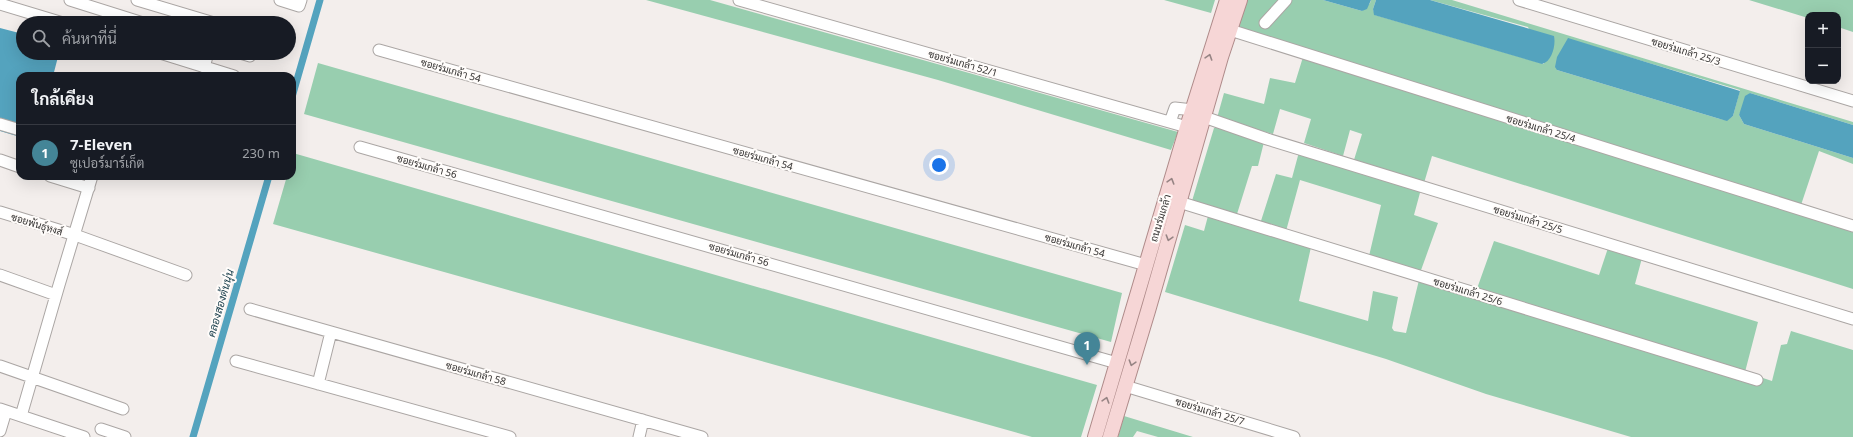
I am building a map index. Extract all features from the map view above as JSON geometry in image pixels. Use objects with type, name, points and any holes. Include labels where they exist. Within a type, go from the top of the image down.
[{"type":"main road","name":"ถนนร่มเกล้า","points":[[1110,437],[1179,202],[1198,114],[1227,0]]},
{"type":"main road","name":"ถนนร่มเกล้า","points":[[1095,437],[1187,127],[1198,114],[1240,0]]},
{"type":"street","points":[[70,0],[121,16]]},
{"type":"street","points":[[138,0],[191,16]]},
{"type":"street","points":[[280,0],[299,6],[301,0]]},
{"type":"street","name":"ซอยร่มเกล้า 52/1","points":[[739,0],[1187,127]]},
{"type":"street","points":[[1265,23],[1286,0]]},
{"type":"street","name":"ซอยร่มเกล้า 25/3","points":[[1519,0],[1853,101]]},
{"type":"street","points":[[0,4],[40,16]]},
{"type":"street","name":"ซอยร่มเกล้า 25/4","points":[[1230,30],[1853,226]]},
{"type":"street","name":"ซอยร่มเกล้า 54","points":[[380,50],[1146,266]]},
{"type":"street","points":[[182,60],[221,72]]},
{"type":"street","points":[[204,67],[206,60]]},
{"type":"street","name":"ซอยร่มเกล้า 25/5","points":[[1170,122],[1174,108],[1179,107],[1275,142],[1853,319]]},
{"type":"street","points":[[0,124],[16,129]]},
{"type":"street","name":"ซอยร่มเกล้า 56","points":[[360,147],[1118,363]]},
{"type":"street","points":[[0,160],[16,166]]},
{"type":"street","points":[[63,180],[89,188]]},
{"type":"street","points":[[21,416],[91,180]]},
{"type":"street","name":"ซอยร่มเกล้า 25/6","points":[[1179,202],[1757,380]]},
{"type":"street","name":"ซอยพันธุ์หงส์","points":[[0,212],[75,235],[186,275]]},
{"type":"street","points":[[0,275],[56,295]]},
{"type":"street","name":"ซอยร่มเกล้า 58","points":[[250,309],[702,437]]},
{"type":"street","points":[[318,384],[331,332]]},
{"type":"street","points":[[236,361],[510,437]]},
{"type":"street","points":[[0,366],[123,408]]},
{"type":"street","name":"ซอยร่มเกล้า 25/7","points":[[1125,386],[1294,437]]},
{"type":"street","points":[[0,431],[3,410],[69,434],[84,437]]},
{"type":"street","points":[[639,437],[643,420]]},
{"type":"street","points":[[101,429],[125,437]]},
{"type":"green space","points":[[646,0],[710,0],[1178,132],[1171,150],[938,80]]},
{"type":"green space","points":[[1164,0],[1215,0],[1211,13]]},
{"type":"green space","points":[[1247,0],[1323,0],[1362,11],[1371,0],[1376,0],[1373,9],[1375,15],[1544,64],[1528,27],[1430,0],[1452,0],[1853,122],[1853,125],[1750,93],[1739,115],[1744,124],[1853,158],[1853,164],[1819,151],[1801,205],[1238,30]],"holes":[[[1568,39],[1740,90],[1733,116],[1727,120],[1557,70]]]},
{"type":"green space","points":[[1749,0],[1853,0],[1853,32],[1841,28],[1841,12],[1805,12],[1805,17]]},
{"type":"green space","points":[[1303,57],[1853,230],[1853,289],[1432,156],[1424,183],[1353,163],[1362,134],[1350,130],[1343,156],[1304,143],[1311,119],[1280,109],[1273,134],[1217,118],[1224,93],[1264,104],[1270,78],[1295,83]]},
{"type":"green space","points":[[318,63],[1122,293],[1111,342],[304,114]]},
{"type":"green space","points":[[1220,127],[1264,142],[1258,166],[1252,166],[1237,214],[1192,201],[1214,128]]},
{"type":"green space","points":[[1299,152],[1421,189],[1414,215],[1438,223],[1420,273],[1369,256],[1381,205],[1300,180],[1286,231],[1260,224],[1276,174],[1292,178]]},
{"type":"green space","points":[[296,154],[1097,385],[1081,437],[1032,437],[273,224],[286,180],[296,180]]},
{"type":"green space","points":[[1208,216],[1311,247],[1299,301],[1368,321],[1373,291],[1398,297],[1392,328],[1394,331],[1406,333],[1419,280],[1474,297],[1494,241],[1599,275],[1608,248],[1642,258],[1635,284],[1758,322],[1745,372],[1772,381],[1781,345],[1787,344],[1791,331],[1853,350],[1853,437],[1631,437],[1486,394],[1386,359],[1165,292],[1185,225],[1204,231]]},
{"type":"green space","points":[[1124,416],[1193,437],[1158,437],[1137,431],[1133,437],[1118,437]]},
{"type":"water","points":[[1323,0],[1371,0],[1367,9],[1362,11]]},
{"type":"water","points":[[1376,0],[1430,0],[1554,36],[1551,57],[1542,64],[1374,15],[1373,9]]},
{"type":"water","points":[[0,28],[16,32],[16,60],[57,60],[54,72],[16,72],[16,136],[0,131]]},
{"type":"water","points":[[1568,38],[1740,91],[1733,116],[1727,121],[1557,70],[1555,67],[1557,57]]},
{"type":"water","points":[[1750,93],[1853,125],[1853,158],[1744,124],[1739,115],[1745,96]]},
{"type":"waterway","name":"คลองสองต้นนุ่น","points":[[296,83],[320,0]]},
{"type":"waterway","name":"คลองสองต้นนุ่น","points":[[193,437],[268,180]]},
{"type":"place","name":"7-Eleven","points":[[1087,365]]}]
